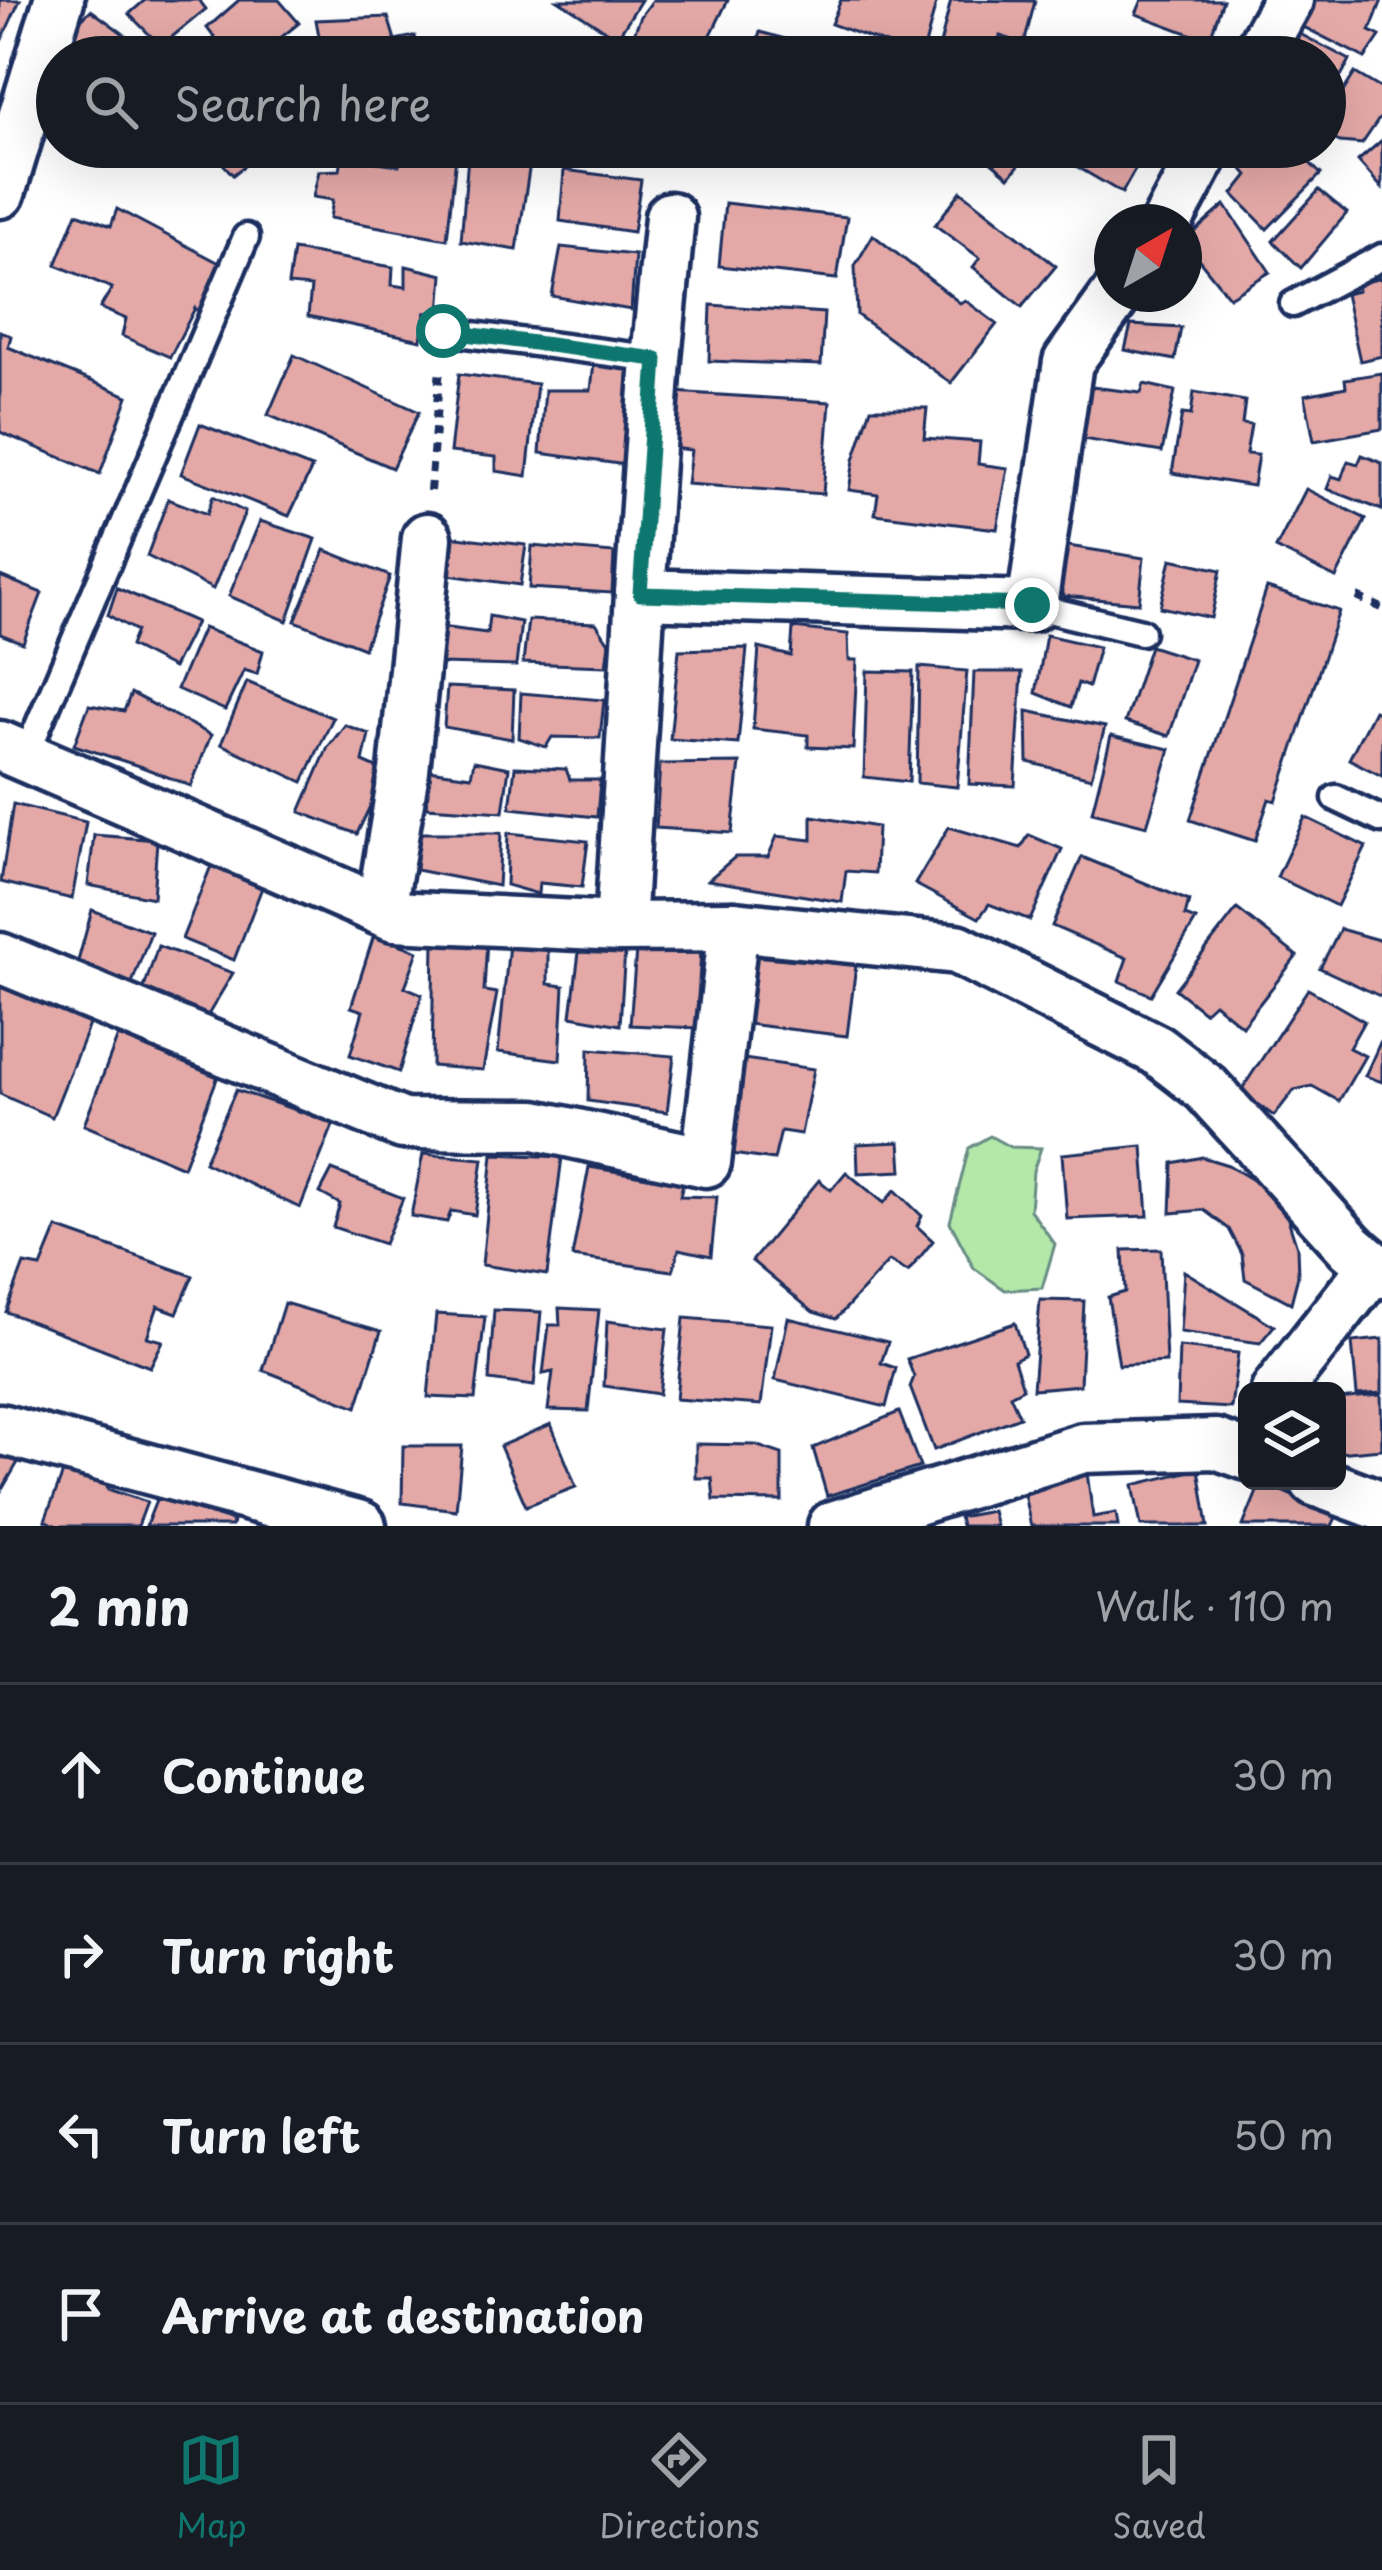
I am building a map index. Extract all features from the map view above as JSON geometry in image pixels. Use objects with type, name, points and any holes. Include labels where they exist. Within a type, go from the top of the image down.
[{"type":"street","points":[[46,36],[59,0]]},
{"type":"street","points":[[1268,36],[1288,0]]},
{"type":"street","points":[[0,194],[8,136],[36,61]]},
{"type":"street","points":[[1177,204],[1197,168]]},
{"type":"street","points":[[620,927],[656,359],[670,217]]},
{"type":"street","points":[[640,594],[1032,605],[1068,362],[1104,312]]},
{"type":"street","points":[[381,910],[404,771],[427,538]]},
{"type":"street","points":[[13,752],[394,916],[620,927],[734,926],[957,949],[1157,1050],[1206,1088],[1351,1247],[1378,1270],[1284,1382]]},
{"type":"street","points":[[0,958],[403,1124],[535,1125],[706,1162],[734,926]]},
{"type":"street","points":[[0,1429],[275,1515],[362,1526]]},
{"type":"street","points":[[833,1526],[908,1514],[1083,1448],[1238,1444]]},
{"type":"street","points":[[1339,1490],[1382,1506]]},
{"type":"lane","points":[[13,752],[246,238]]},
{"type":"lane","points":[[1293,304],[1382,257]]},
{"type":"lane","points":[[443,331],[656,359]]},
{"type":"lane","points":[[1032,605],[1141,632]]},
{"type":"lane","points":[[1336,798],[1382,820]]},
{"type":"path","points":[[427,538],[443,331]]},
{"type":"path","points":[[1357,597],[1382,608]]},
{"type":"green space","points":[[990,1136],[1010,1147],[1041,1148],[1033,1171],[1030,1210],[1055,1244],[1042,1288],[1005,1290],[974,1268],[950,1222],[969,1148]]},
{"type":"building","points":[[0,0],[20,0],[0,44]]},
{"type":"building","points":[[145,0],[199,0],[206,9],[173,36],[151,36],[129,14]]},
{"type":"building","points":[[239,0],[279,0],[299,23],[283,36],[213,36],[207,28]]},
{"type":"building","points":[[558,0],[641,0],[614,36]]},
{"type":"building","points":[[653,0],[728,0],[710,36],[633,36]]},
{"type":"building","points":[[841,0],[937,0],[928,36],[864,36],[831,24]]},
{"type":"building","points":[[951,0],[1035,1],[1026,36],[942,36]]},
{"type":"building","points":[[1142,0],[1223,0],[1211,36],[1195,36],[1136,14]]},
{"type":"building","points":[[1314,0],[1382,0],[1370,31],[1380,36],[1365,58],[1346,48],[1346,36],[1322,36],[1300,25]]},
{"type":"building","points":[[91,10],[127,36],[70,36]]},
{"type":"building","points":[[388,17],[394,36],[319,36],[316,20]]},
{"type":"building","points":[[1355,73],[1382,89],[1382,120],[1362,144],[1346,143],[1346,87]]},
{"type":"building","points":[[1382,140],[1382,188],[1358,161]]},
{"type":"building","points":[[455,168],[447,239],[330,218],[333,200],[313,197],[319,171]]},
{"type":"building","points":[[467,168],[529,168],[517,250],[461,241]]},
{"type":"building","points":[[1079,168],[1136,168],[1122,193]]},
{"type":"building","points":[[1242,168],[1315,168],[1321,174],[1267,229],[1233,194],[1248,175]]},
{"type":"building","points":[[564,170],[641,180],[633,232],[560,221]]},
{"type":"building","points":[[1319,190],[1347,213],[1301,268],[1273,241]]},
{"type":"building","points":[[961,191],[1056,266],[1022,307],[973,267],[980,258],[935,225]]},
{"type":"building","points":[[725,203],[847,217],[837,279],[719,266]]},
{"type":"building","points":[[1225,205],[1270,272],[1229,297],[1202,263],[1202,225]]},
{"type":"building","points":[[117,209],[225,266],[205,319],[195,308],[170,357],[122,336],[126,319],[100,308],[112,288],[56,265],[77,213],[111,226]]},
{"type":"building","points":[[873,235],[960,303],[965,300],[997,324],[951,383],[857,315],[855,266]]},
{"type":"building","points":[[561,247],[635,255],[631,310],[552,296]]},
{"type":"building","points":[[293,250],[393,267],[392,285],[406,287],[406,266],[443,275],[440,312],[425,313],[421,340],[308,316],[311,287],[288,285]]},
{"type":"building","points":[[1382,278],[1382,356],[1360,361],[1345,294],[1358,291],[1357,284]]},
{"type":"building","points":[[711,305],[824,313],[821,365],[709,361]]},
{"type":"building","points":[[1131,325],[1181,328],[1175,360],[1125,350]]},
{"type":"building","points":[[0,331],[11,336],[8,347],[128,396],[100,474],[0,432]]},
{"type":"building","points":[[294,355],[419,412],[392,468],[268,415]]},
{"type":"building","points":[[594,363],[634,368],[626,465],[540,453],[545,390],[591,390]]},
{"type":"building","points":[[1382,373],[1382,429],[1314,441],[1305,395],[1346,387],[1345,379]]},
{"type":"building","points":[[459,374],[537,384],[527,476],[496,471],[496,457],[450,452]]},
{"type":"building","points":[[1144,384],[1175,391],[1162,452],[1071,437],[1075,385],[1141,393]]},
{"type":"building","points":[[673,392],[830,402],[823,494],[687,484],[691,450],[670,448]]},
{"type":"building","points":[[1194,392],[1245,401],[1242,424],[1251,425],[1246,454],[1258,455],[1253,486],[1172,473],[1182,414],[1191,415]]},
{"type":"building","points":[[871,408],[927,408],[924,438],[980,442],[978,464],[1008,468],[997,529],[875,514],[878,494],[849,490]]},
{"type":"building","points":[[200,424],[312,468],[289,516],[181,474]]},
{"type":"building","points":[[1362,455],[1382,463],[1382,510],[1327,489],[1332,476],[1341,479],[1348,461],[1358,464]]},
{"type":"building","points":[[1306,489],[1366,519],[1336,578],[1276,548]]},
{"type":"building","points":[[213,496],[245,512],[213,589],[147,556],[168,499],[207,514]]},
{"type":"building","points":[[260,521],[316,539],[287,621],[229,596]]},
{"type":"building","points":[[449,536],[526,545],[520,585],[448,575]]},
{"type":"building","points":[[1062,545],[1144,558],[1139,603],[1064,596],[1051,564]]},
{"type":"building","points":[[532,546],[614,553],[612,593],[529,588]]},
{"type":"building","points":[[325,550],[390,576],[364,648],[295,621]]},
{"type":"building","points":[[1171,559],[1221,570],[1211,618],[1160,607]]},
{"type":"building","points":[[0,576],[42,593],[23,643],[0,634]]},
{"type":"building","points":[[117,588],[196,622],[173,668],[130,646],[136,631],[108,615]]},
{"type":"building","points":[[1267,588],[1339,611],[1276,801],[1269,799],[1255,841],[1190,820]]},
{"type":"building","points":[[489,616],[521,622],[516,666],[441,664],[440,627],[487,633]]},
{"type":"building","points":[[528,620],[596,623],[609,643],[606,666],[523,663]]},
{"type":"building","points":[[203,628],[263,651],[257,674],[244,670],[225,710],[177,689]]},
{"type":"building","points":[[793,628],[848,634],[849,660],[857,660],[853,749],[808,747],[808,735],[753,729],[759,648],[791,656]]},
{"type":"building","points":[[1046,635],[1099,647],[1088,687],[1078,683],[1071,707],[1036,693]]},
{"type":"building","points":[[1150,646],[1194,660],[1169,736],[1125,722]]},
{"type":"building","points":[[747,648],[738,744],[670,739],[679,650]]},
{"type":"building","points":[[919,667],[967,671],[957,787],[917,783]]},
{"type":"building","points":[[867,671],[913,672],[909,782],[864,777]]},
{"type":"building","points":[[974,672],[1022,672],[1015,786],[969,784]]},
{"type":"building","points":[[247,682],[333,718],[303,782],[221,744]]},
{"type":"building","points":[[447,687],[514,690],[512,739],[444,727]]},
{"type":"building","points":[[131,693],[211,735],[191,786],[74,745],[89,705],[124,711]]},
{"type":"building","points":[[521,693],[604,700],[600,738],[552,737],[546,747],[519,738]]},
{"type":"building","points":[[1374,710],[1382,714],[1382,776],[1349,759]]},
{"type":"building","points":[[1027,711],[1105,727],[1091,778],[1028,762]]},
{"type":"building","points":[[345,725],[369,734],[363,762],[386,772],[357,834],[300,812],[328,747]]},
{"type":"building","points":[[1111,736],[1170,749],[1147,826],[1092,812]]},
{"type":"building","points":[[474,761],[509,768],[503,812],[427,807],[429,770],[471,776]]},
{"type":"building","points":[[740,763],[732,833],[656,828],[660,764]]},
{"type":"building","points":[[515,767],[566,769],[570,780],[600,780],[597,817],[510,808]]},
{"type":"building","points":[[13,804],[86,822],[72,899],[1,882]]},
{"type":"building","points":[[812,816],[877,827],[875,873],[846,871],[842,902],[708,880],[735,857],[768,857],[777,836],[812,840]]},
{"type":"building","points":[[1305,817],[1366,847],[1337,906],[1277,877]]},
{"type":"building","points":[[949,827],[1021,848],[1029,835],[1062,849],[1030,920],[989,904],[979,918],[915,884]]},
{"type":"building","points":[[419,833],[501,833],[498,886],[416,870]]},
{"type":"building","points":[[508,833],[588,841],[582,887],[539,883],[538,894],[506,885]]},
{"type":"building","points":[[94,835],[157,840],[153,898],[88,885]]},
{"type":"building","points":[[1082,857],[1189,901],[1185,916],[1196,920],[1151,995],[1119,981],[1127,958],[1052,926]]},
{"type":"building","points":[[211,866],[263,885],[234,960],[182,939]]},
{"type":"building","points":[[1237,909],[1297,956],[1242,1026],[1214,1003],[1204,1012],[1175,989]]},
{"type":"building","points":[[92,910],[151,932],[132,983],[78,961]]},
{"type":"building","points":[[1340,929],[1382,941],[1382,997],[1320,968]]},
{"type":"building","points":[[374,935],[418,951],[405,987],[422,994],[399,1072],[350,1055],[363,1011],[351,1007]]},
{"type":"building","points":[[434,939],[487,940],[484,991],[497,993],[483,1070],[432,1066]]},
{"type":"building","points":[[509,944],[548,948],[548,984],[564,986],[560,1060],[498,1052]]},
{"type":"building","points":[[158,946],[233,973],[208,1015],[143,991]]},
{"type":"building","points":[[625,950],[620,1025],[571,1016],[579,952]]},
{"type":"building","points":[[636,950],[701,951],[696,1028],[630,1025]]},
{"type":"building","points":[[752,956],[856,965],[847,1036],[747,1024]]},
{"type":"building","points":[[0,984],[90,1022],[52,1117],[0,1094]]},
{"type":"building","points":[[1308,989],[1364,1021],[1349,1048],[1365,1056],[1339,1101],[1312,1086],[1294,1090],[1274,1116],[1240,1092]]},
{"type":"building","points":[[118,1036],[218,1076],[183,1167],[84,1125]]},
{"type":"building","points":[[1382,1038],[1382,1082],[1365,1076]]},
{"type":"building","points":[[589,1049],[674,1056],[667,1112],[588,1101]]},
{"type":"building","points":[[730,1057],[814,1069],[801,1134],[781,1131],[774,1160],[725,1153]]},
{"type":"building","points":[[236,1090],[334,1123],[300,1208],[204,1162]]},
{"type":"building","points":[[900,1142],[902,1171],[858,1173],[857,1144]]},
{"type":"building","points":[[1143,1146],[1148,1216],[1067,1219],[1062,1154]]},
{"type":"building","points":[[423,1154],[483,1159],[475,1215],[451,1211],[447,1222],[411,1216]]},
{"type":"building","points":[[493,1154],[562,1157],[547,1275],[482,1265]]},
{"type":"building","points":[[1202,1157],[1253,1180],[1274,1197],[1288,1219],[1297,1247],[1298,1276],[1291,1303],[1245,1279],[1242,1254],[1229,1229],[1204,1210],[1171,1213],[1173,1163]]},
{"type":"building","points":[[589,1167],[683,1183],[680,1196],[717,1197],[711,1256],[679,1249],[673,1271],[572,1257]]},
{"type":"building","points":[[332,1170],[403,1198],[384,1244],[333,1227],[340,1204],[320,1193]]},
{"type":"building","points":[[846,1172],[884,1203],[895,1190],[922,1216],[917,1226],[933,1241],[908,1272],[889,1261],[836,1319],[813,1312],[752,1261],[819,1180],[831,1190]]},
{"type":"building","points":[[57,1228],[193,1276],[177,1313],[158,1306],[147,1337],[163,1341],[150,1367],[6,1312],[24,1264],[41,1267]]},
{"type":"building","points":[[1161,1249],[1166,1362],[1119,1365],[1108,1297],[1125,1292],[1123,1250]]},
{"type":"building","points":[[1184,1271],[1274,1326],[1260,1343],[1180,1332]]},
{"type":"building","points":[[1040,1300],[1084,1301],[1080,1385],[1033,1389]]},
{"type":"building","points":[[284,1303],[381,1331],[357,1407],[263,1370]]},
{"type":"building","points":[[559,1308],[599,1310],[588,1411],[548,1410],[553,1372],[543,1374],[549,1325],[560,1325]]},
{"type":"building","points":[[494,1310],[541,1312],[534,1386],[489,1380]]},
{"type":"building","points":[[436,1314],[485,1317],[475,1399],[428,1397]]},
{"type":"building","points":[[684,1318],[771,1325],[761,1405],[676,1399]]},
{"type":"building","points":[[788,1318],[888,1342],[881,1363],[896,1368],[886,1407],[775,1380]]},
{"type":"building","points":[[607,1321],[667,1329],[659,1394],[604,1386]]},
{"type":"building","points":[[1015,1323],[1025,1354],[1014,1360],[1023,1388],[1010,1395],[1020,1417],[934,1450],[910,1387],[914,1377],[907,1359]]},
{"type":"building","points":[[1382,1339],[1382,1393],[1357,1395],[1352,1342]]},
{"type":"building","points":[[1179,1347],[1238,1353],[1231,1408],[1177,1405]]},
{"type":"building","points":[[1381,1395],[1382,1449],[1346,1452],[1346,1398]]},
{"type":"building","points":[[899,1412],[920,1467],[827,1496],[813,1448]]},
{"type":"building","points":[[551,1424],[576,1487],[526,1506],[500,1446]]},
{"type":"building","points":[[696,1444],[755,1445],[782,1454],[782,1501],[714,1500],[712,1478],[696,1478]]},
{"type":"building","points":[[403,1446],[462,1446],[456,1510],[402,1503]]},
{"type":"building","points":[[0,1450],[20,1459],[0,1493]]},
{"type":"building","points":[[68,1460],[111,1474],[107,1489],[147,1502],[138,1526],[57,1526],[45,1520]]},
{"type":"building","points":[[1199,1469],[1208,1526],[1141,1526],[1133,1485]]},
{"type":"building","points":[[1087,1473],[1093,1517],[1116,1513],[1118,1526],[1031,1526],[1022,1486]]},
{"type":"building","points":[[1258,1490],[1279,1490],[1337,1515],[1332,1526],[1243,1526]]},
{"type":"building","points":[[157,1498],[233,1521],[232,1526],[146,1526]]},
{"type":"building","points":[[992,1511],[996,1526],[961,1526],[959,1517]]},
{"type":"route","points":[[443,331],[656,359],[640,594],[1032,605]]}]
